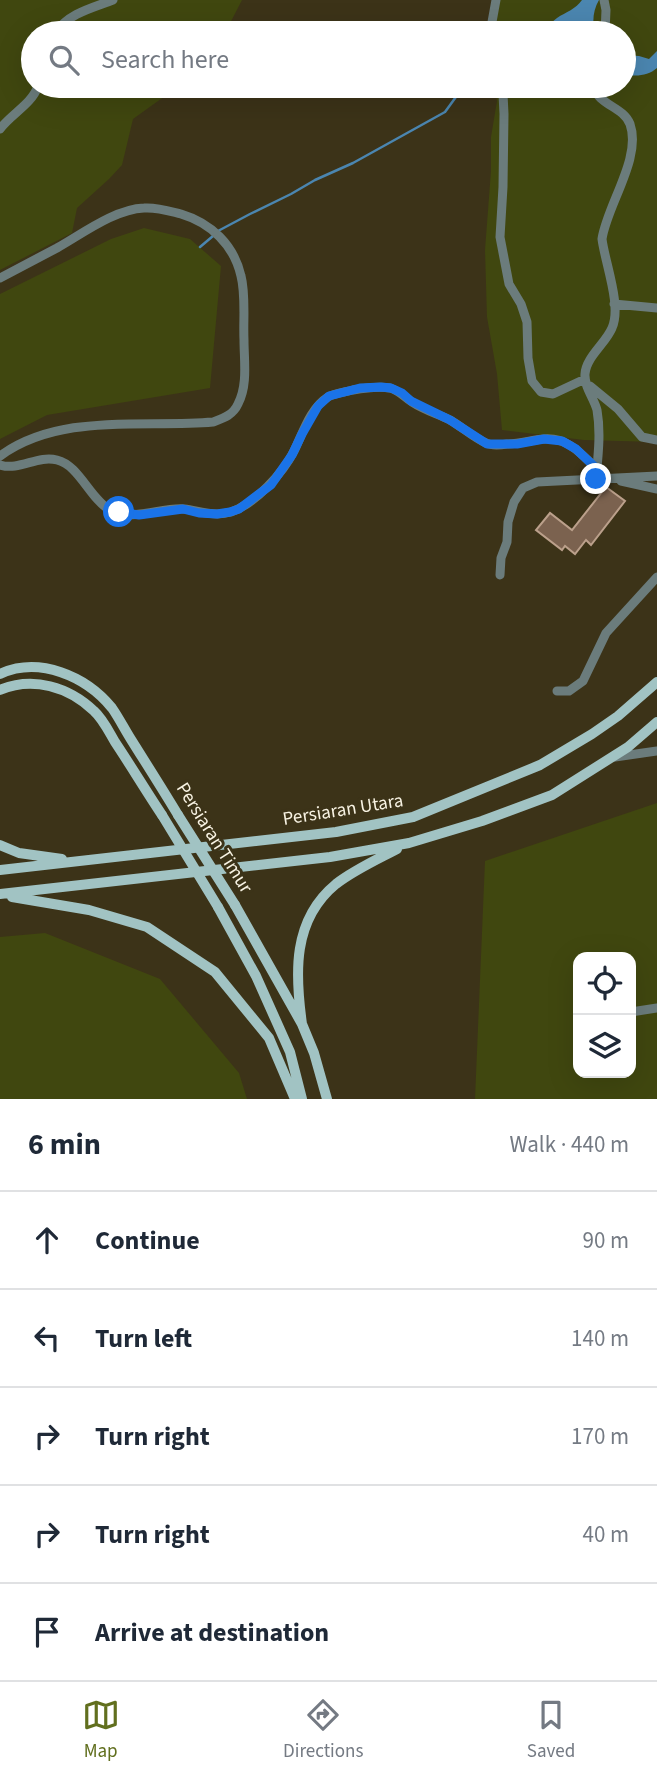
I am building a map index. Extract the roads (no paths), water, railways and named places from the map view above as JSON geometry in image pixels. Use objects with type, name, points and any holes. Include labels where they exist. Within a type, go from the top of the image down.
[{"type":"main road","name":"Persiaran Timur","points":[[3,673],[42,667],[64,674],[85,683],[111,708],[235,905],[302,1024],[314,1053],[327,1099]]},
{"type":"main road","name":"Persiaran Utara","points":[[0,870],[336,832],[413,817],[540,765],[618,716],[657,682]]},
{"type":"main road","name":"Persiaran Timur","points":[[4,689],[26,684],[49,685],[72,694],[96,712],[218,907],[256,976],[289,1052],[302,1099]]},
{"type":"main road","points":[[0,895],[330,857],[409,843],[470,825],[552,795],[615,757],[640,739],[657,722]]},
{"type":"main road","points":[[302,1024],[298,963],[306,923],[334,886],[356,870],[409,843]]},
{"type":"main road","points":[[0,845],[19,853],[83,861]]},
{"type":"main road","points":[[0,895],[78,907],[148,927],[215,972],[269,1038],[295,1099]]},
{"type":"street","points":[[67,21],[81,11],[113,0]]},
{"type":"street","points":[[492,21],[496,0]]},
{"type":"street","points":[[604,0],[606,21]]},
{"type":"street","points":[[0,129],[32,98]]},
{"type":"street","points":[[503,98],[500,237],[509,284],[521,304],[527,322],[532,381],[541,393],[553,394],[586,379]]},
{"type":"street","points":[[597,474],[600,433],[596,406],[587,387],[585,373],[612,329],[616,313],[602,239],[629,161],[632,138],[629,121],[620,110],[601,98]]},
{"type":"street","points":[[0,278],[105,220],[125,212],[143,207],[159,208],[192,218],[213,230],[228,246],[237,262],[242,279],[244,375],[243,392],[238,405],[226,418],[213,422],[132,424],[55,432],[11,448],[0,456]]},
{"type":"street","points":[[614,304],[657,308]]},
{"type":"street","points":[[586,379],[594,391],[625,416],[642,437],[657,440]]},
{"type":"street","points":[[0,465],[13,467],[38,459],[59,460],[66,463],[98,499],[114,511],[139,515],[177,509],[209,514],[230,512],[251,501],[271,485],[292,455],[318,406],[329,396],[360,388],[381,387],[402,393],[411,401],[450,420],[487,444],[517,444],[544,439],[562,441],[576,449],[597,474]]},
{"type":"street","points":[[500,575],[508,522],[514,502],[523,488],[537,482],[597,474],[657,489]]},
{"type":"street","points":[[608,478],[657,475]]},
{"type":"street","points":[[557,691],[569,691],[578,687],[587,675],[606,633],[657,578]]},
{"type":"street","points":[[615,757],[657,751]]},
{"type":"street","points":[[636,1011],[657,1009]]},
{"type":"water","points":[[582,0],[599,0],[594,21],[553,21]]},
{"type":"water","points":[[657,51],[657,68],[650,73],[636,75],[636,56],[649,59]]},
{"type":"waterway","points":[[218,231],[353,163],[445,112],[455,98]]},
{"type":"waterway","points":[[200,247],[213,236]]}]
